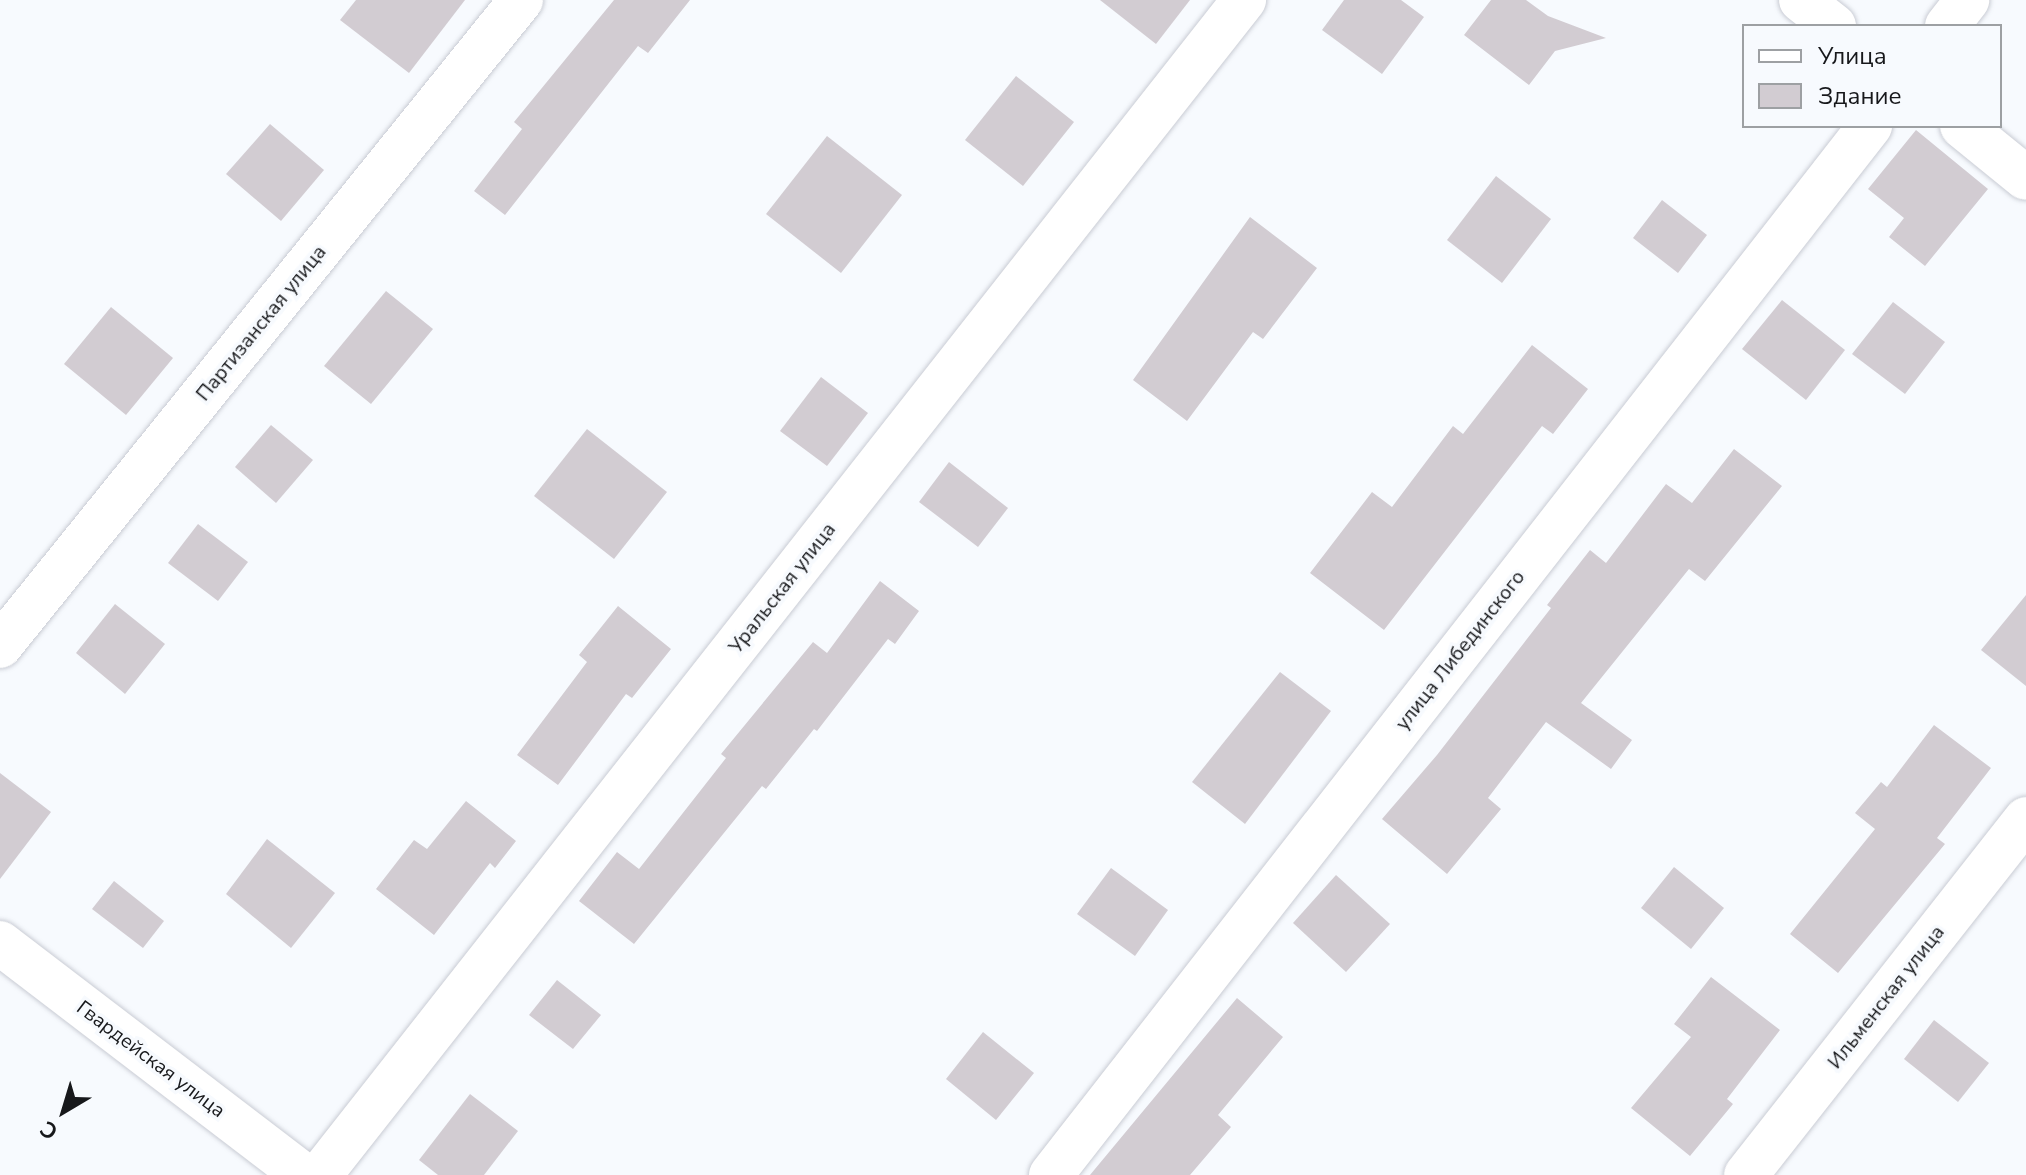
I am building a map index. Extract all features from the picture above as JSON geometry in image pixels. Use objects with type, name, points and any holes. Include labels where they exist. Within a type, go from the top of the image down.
[{"type":"street","name":"Партизанская улица","points":[[0,646],[521,0]]},
{"type":"street","name":"Уральская улица","points":[[320,1175],[1244,0]]},
{"type":"street","points":[[1801,0],[1831,24]]},
{"type":"street","points":[[1949,24],[1967,0]]},
{"type":"street","name":"улица Либединского","points":[[1051,1175],[1868,128]]},
{"type":"street","points":[[1964,128],[2026,178]]},
{"type":"street","name":"Ильменская улица","points":[[1746,1175],[2026,819]]},
{"type":"street","name":"Гвардейская улица","points":[[0,943],[303,1175]]},
{"type":"building","points":[[356,0],[465,0],[409,73],[340,20]]},
{"type":"building","points":[[614,0],[690,0],[648,53],[638,46],[505,215],[474,191],[522,129],[514,122]]},
{"type":"building","points":[[1100,0],[1190,0],[1156,44]]},
{"type":"building","points":[[1344,0],[1401,0],[1424,17],[1382,74],[1322,30]]},
{"type":"building","points":[[1491,0],[1526,0],[1548,16],[1606,38],[1555,51],[1529,85],[1464,35]]},
{"type":"building","points":[[1016,76],[1074,122],[1023,186],[965,140]]},
{"type":"building","points":[[270,124],[324,170],[281,221],[226,174]]},
{"type":"building","points":[[1916,130],[1988,189],[1925,266],[1889,237],[1904,218],[1868,189]]},
{"type":"building","points":[[827,136],[902,195],[841,273],[766,214]]},
{"type":"building","points":[[1496,176],[1551,219],[1502,283],[1447,240]]},
{"type":"building","points":[[1662,200],[1707,235],[1678,273],[1633,238]]},
{"type":"building","points":[[1250,217],[1317,268],[1263,339],[1253,332],[1187,421],[1133,380]]},
{"type":"building","points":[[386,291],[433,329],[371,404],[324,366]]},
{"type":"building","points":[[1782,300],[1845,350],[1806,400],[1742,349]]},
{"type":"building","points":[[1893,302],[1945,342],[1905,394],[1852,354]]},
{"type":"building","points":[[111,307],[173,358],[126,415],[64,364]]},
{"type":"building","points":[[1532,345],[1588,389],[1553,434],[1542,426],[1384,630],[1310,573],[1372,492],[1392,507],[1453,426],[1463,434]]},
{"type":"building","points":[[821,377],[868,413],[827,466],[780,431]]},
{"type":"building","points":[[271,425],[313,460],[276,503],[235,467]]},
{"type":"building","points":[[587,429],[667,492],[614,559],[534,496]]},
{"type":"building","points":[[1734,449],[1782,486],[1705,581],[1689,569],[1581,703],[1632,740],[1611,769],[1546,722],[1488,798],[1501,809],[1447,874],[1382,819],[1437,755],[1551,608],[1547,605],[1590,550],[1606,563],[1666,484],[1692,503]]},
{"type":"building","points":[[949,462],[1008,508],[978,547],[919,502]]},
{"type":"building","points":[[198,524],[248,562],[218,601],[168,563]]},
{"type":"building","points":[[880,581],[919,611],[895,644],[888,639],[817,731],[814,729],[766,789],[762,786],[634,944],[579,901],[617,852],[639,869],[726,758],[721,754],[813,642],[827,653]]},
{"type":"building","points":[[2026,595],[2026,686],[1981,650]]},
{"type":"building","points":[[115,604],[165,644],[125,694],[76,653]]},
{"type":"building","points":[[618,606],[671,649],[632,698],[626,694],[558,785],[517,755],[587,662],[579,655]]},
{"type":"building","points":[[1280,672],[1331,711],[1245,824],[1192,782]]},
{"type":"building","points":[[1934,725],[1991,768],[1937,838],[1945,844],[1838,973],[1790,934],[1875,829],[1855,813],[1881,782],[1887,787]]},
{"type":"building","points":[[0,773],[51,812],[0,879]]},
{"type":"building","points":[[466,801],[516,841],[495,868],[490,863],[434,935],[376,889],[414,840],[427,849]]},
{"type":"building","points":[[267,839],[335,893],[291,948],[226,894]]},
{"type":"building","points":[[1674,867],[1724,908],[1691,949],[1641,908]]},
{"type":"building","points":[[1111,868],[1168,910],[1135,956],[1077,914]]},
{"type":"building","points":[[1336,875],[1390,924],[1346,972],[1293,923]]},
{"type":"building","points":[[114,881],[164,921],[143,948],[92,909]]},
{"type":"building","points":[[1711,977],[1780,1030],[1727,1099],[1733,1104],[1690,1156],[1631,1108],[1691,1037],[1674,1024]]},
{"type":"building","points":[[557,980],[601,1015],[573,1049],[529,1015]]},
{"type":"building","points":[[1237,998],[1283,1037],[1218,1115],[1231,1127],[1190,1175],[1090,1175]]},
{"type":"building","points":[[1934,1020],[1989,1063],[1958,1102],[1904,1059]]},
{"type":"building","points":[[983,1032],[1034,1073],[996,1120],[946,1079]]},
{"type":"building","points":[[470,1094],[518,1131],[484,1175],[438,1175],[419,1160]]}]
